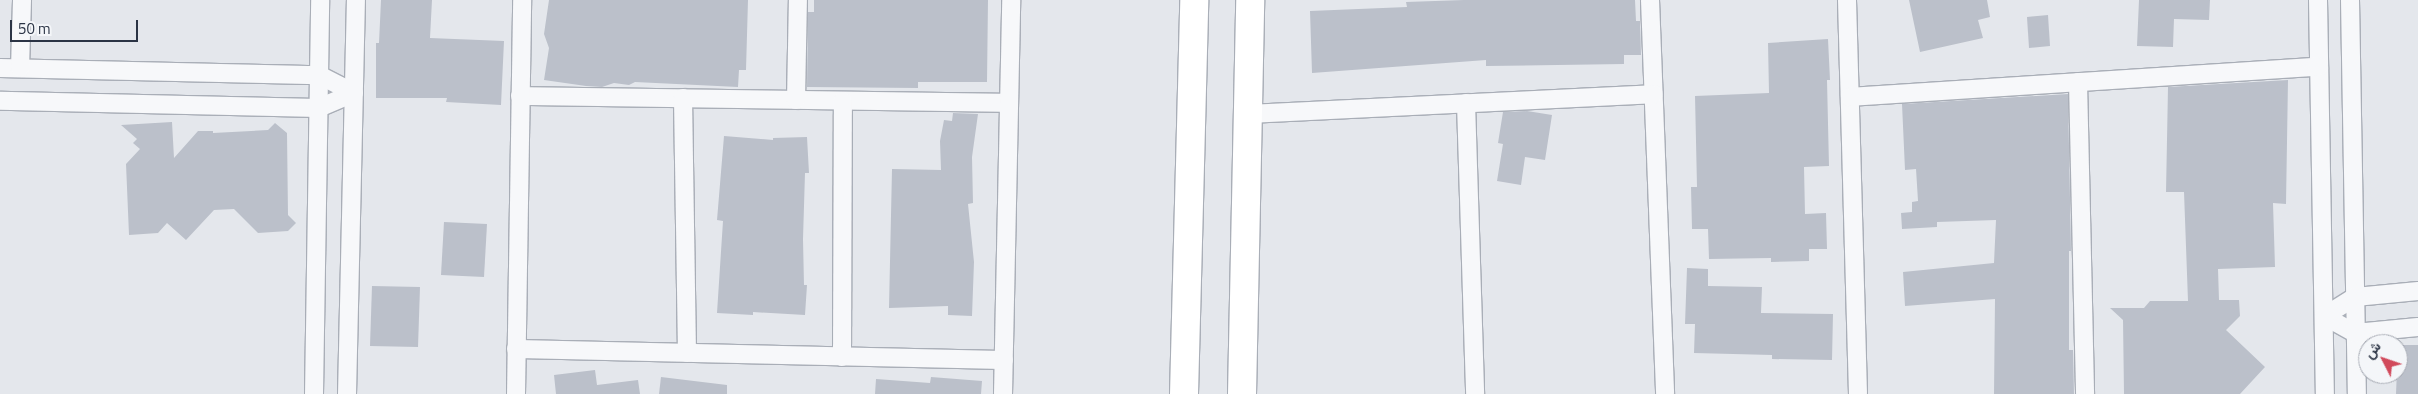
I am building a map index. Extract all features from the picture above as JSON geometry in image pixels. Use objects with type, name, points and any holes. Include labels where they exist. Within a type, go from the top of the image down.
[{"type":"main road","points":[[1184,394],[1194,0]]},
{"type":"main road","points":[[1242,394],[1250,0]]},
{"type":"street","points":[[20,68],[22,0]]},
{"type":"street","points":[[314,394],[320,0]]},
{"type":"street","points":[[347,394],[356,0]]},
{"type":"street","points":[[516,394],[522,0]]},
{"type":"street","points":[[796,100],[798,0]]},
{"type":"street","points":[[1003,394],[1011,0]]},
{"type":"street","points":[[1650,0],[1665,394]]},
{"type":"street","points":[[1847,0],[1858,394]]},
{"type":"street","points":[[2318,0],[2325,394]]},
{"type":"street","points":[[2350,0],[2356,394]]},
{"type":"street","points":[[1850,97],[2319,67]]},
{"type":"street","points":[[0,68],[319,75],[354,93]]},
{"type":"street","points":[[2078,82],[2085,394]]},
{"type":"street","points":[[0,101],[318,108],[354,93]]},
{"type":"street","points":[[1248,114],[1654,94]]},
{"type":"street","points":[[520,96],[1009,103]]},
{"type":"street","points":[[683,98],[687,353]]},
{"type":"street","points":[[842,357],[843,101]]},
{"type":"street","points":[[1466,103],[1475,394]]},
{"type":"street","points":[[2324,316],[2355,297],[2418,291]]},
{"type":"street","points":[[2324,316],[2355,333],[2418,327]]},
{"type":"street","points":[[516,349],[1004,360]]},
{"type":"building","points":[[381,0],[432,0],[430,38],[504,41],[501,105],[446,102],[447,98],[376,98],[376,43],[379,43]]},
{"type":"building","points":[[549,0],[748,0],[746,70],[739,70],[738,87],[635,82],[629,85],[614,83],[602,87],[544,80],[549,48],[544,34]]},
{"type":"building","points":[[814,0],[988,0],[987,82],[918,82],[918,88],[807,87],[808,12],[814,12]]},
{"type":"building","points":[[1635,0],[1636,21],[1640,21],[1641,55],[1624,55],[1624,64],[1486,66],[1486,60],[1312,73],[1310,11],[1407,7],[1406,2]]},
{"type":"building","points":[[1909,0],[1987,0],[1990,17],[1978,20],[1983,38],[1920,52]]},
{"type":"building","points":[[2139,0],[2210,0],[2209,20],[2174,19],[2173,47],[2137,46]]},
{"type":"building","points":[[2048,15],[2050,46],[2029,48],[2027,17]]},
{"type":"building","points":[[1828,39],[1830,80],[1827,80],[1829,166],[1804,167],[1805,214],[1826,213],[1827,249],[1809,249],[1809,261],[1771,262],[1771,258],[1709,259],[1708,229],[1692,229],[1691,187],[1697,187],[1695,96],[1769,93],[1768,43]]},
{"type":"building","points":[[2288,80],[2286,204],[2273,203],[2275,267],[2218,269],[2219,300],[2239,300],[2240,316],[2226,330],[2265,367],[2240,394],[2124,394],[2123,320],[2110,308],[2144,308],[2150,301],[2188,301],[2184,192],[2166,192],[2168,87]]},
{"type":"building","points":[[2068,94],[2071,251],[2069,251],[2069,350],[2073,350],[2074,394],[1994,394],[1995,299],[1905,306],[1903,272],[1994,263],[1996,220],[1937,222],[1937,227],[1902,229],[1901,213],[1912,212],[1912,202],[1918,201],[1916,169],[1905,170],[1902,104]]},
{"type":"building","points":[[1527,111],[1552,115],[1545,160],[1525,157],[1521,185],[1497,181],[1503,144],[1498,143],[1503,112]]},
{"type":"building","points":[[953,113],[978,114],[972,157],[973,203],[968,204],[974,262],[972,316],[948,315],[948,306],[889,308],[892,169],[941,170],[940,141],[944,120],[952,121]]},
{"type":"building","points":[[172,122],[174,158],[198,131],[213,131],[213,133],[268,130],[275,123],[287,133],[288,215],[296,223],[288,231],[258,233],[234,209],[214,210],[186,240],[167,223],[158,233],[129,235],[126,164],[140,149],[133,143],[137,139],[121,125]]},
{"type":"building","points":[[724,136],[773,140],[773,138],[807,137],[809,173],[805,173],[803,239],[804,285],[807,285],[805,315],[753,312],[753,315],[717,313],[723,221],[717,220]]},
{"type":"building","points":[[444,222],[487,224],[484,277],[441,275]]},
{"type":"building","points":[[1687,268],[1708,269],[1708,286],[1762,287],[1761,313],[1833,314],[1832,360],[1772,359],[1772,355],[1694,353],[1695,324],[1685,324]]},
{"type":"building","points":[[372,286],[420,287],[418,347],[370,346]]},
{"type":"building","points":[[2408,345],[2418,345],[2418,394],[2396,394],[2396,384],[2408,384]]},
{"type":"building","points":[[595,370],[597,385],[638,380],[640,394],[556,394],[554,375]]},
{"type":"building","points":[[661,377],[727,385],[727,394],[659,394]]},
{"type":"building","points":[[931,377],[982,381],[981,394],[875,394],[876,379],[930,383]]}]
